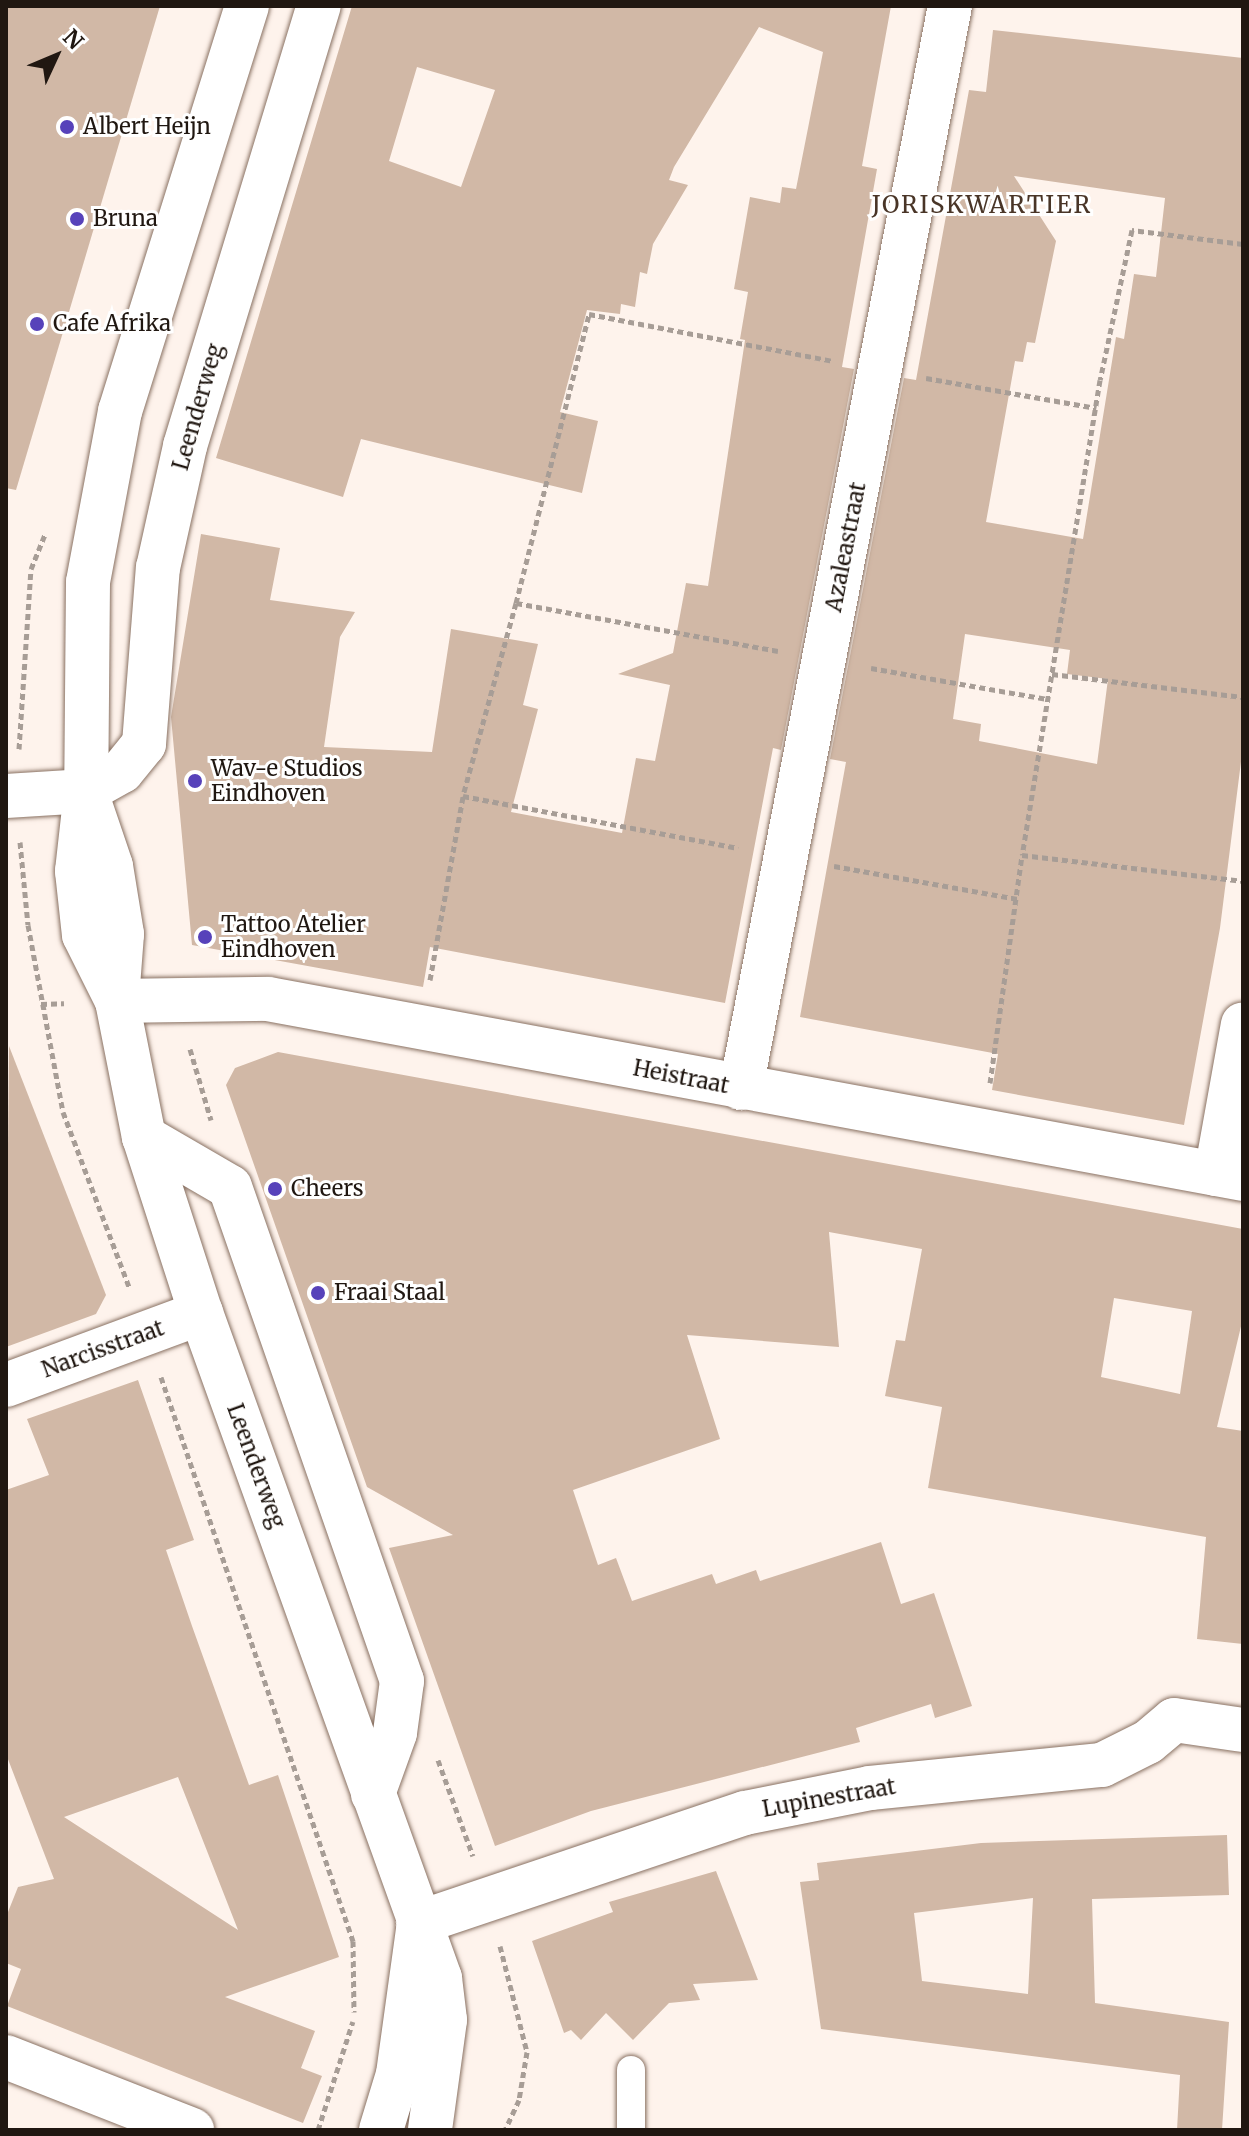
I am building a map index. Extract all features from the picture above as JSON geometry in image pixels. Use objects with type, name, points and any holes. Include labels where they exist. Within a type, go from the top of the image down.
[{"type":"street","name":"Leenderweg","points":[[247,6],[120,411],[88,582],[86,791],[77,871],[84,935],[117,1001],[144,1137],[201,1313],[440,1978],[445,2020],[430,2130]]},
{"type":"street","name":"Leenderweg","points":[[86,791],[122,771],[144,744],[158,568],[185,446],[319,6]]},
{"type":"street","name":"Azaleastraat","points":[[741,1088],[950,6]]},
{"type":"street","points":[[6,796],[86,791]]},
{"type":"street","name":"Heistraat","points":[[117,1001],[268,999],[1229,1177]]},
{"type":"street","points":[[1229,1177],[1243,1024]]},
{"type":"street","points":[[144,1137],[230,1187],[402,1681],[395,1733],[373,1794]]},
{"type":"street","name":"Narcisstraat","points":[[6,1385],[201,1313]]},
{"type":"street","name":"Lupinestraat","points":[[418,1923],[745,1813],[870,1788],[1102,1765],[1148,1742],[1174,1720],[1243,1730]]},
{"type":"street","name":"Leenderweg","points":[[381,2130],[398,2074],[418,1923]]},
{"type":"street","points":[[6,2057],[192,2130]]},
{"type":"lane","points":[[631,2070],[631,2130]]},
{"type":"path","points":[[983,1132],[1047,699],[1096,408],[1132,230],[1243,244]]},
{"type":"path","points":[[421,1028],[463,796],[516,603],[589,314],[1096,408]]},
{"type":"path","points":[[516,603],[1047,699]]},
{"type":"path","points":[[1052,674],[1243,697]]},
{"type":"path","points":[[463,796],[1018,899]]},
{"type":"path","points":[[1022,855],[1243,881]]},
{"type":"path","points":[[176,999],[230,1187]]},
{"type":"building","points":[[6,6],[160,6],[16,490],[6,488]]},
{"type":"building","points":[[352,6],[891,6],[862,166],[877,169],[842,367],[854,369],[781,750],[773,748],[725,1003],[430,947],[423,987],[192,945],[171,717],[201,534],[280,548],[270,600],[355,612],[340,637],[324,747],[432,752],[451,629],[538,644],[523,705],[538,709],[511,812],[622,833],[636,758],[655,761],[670,685],[618,674],[673,653],[686,583],[708,586],[745,340],[740,339],[748,292],[734,289],[750,197],[780,203],[782,187],[796,189],[823,52],[759,27],[674,167],[669,180],[688,185],[653,244],[647,274],[640,272],[635,307],[621,304],[620,314],[587,310],[560,412],[598,421],[582,493],[361,439],[343,497],[216,458]],"holes":[[[417,67],[495,90],[461,187],[389,161]]]},
{"type":"building","points":[[993,30],[1243,58],[1243,746],[1220,928],[1184,1125],[992,1090],[998,1054],[800,1017],[846,762],[830,759],[904,378],[916,380],[969,90],[986,92]],"holes":[[[1014,176],[1165,198],[1156,277],[1134,274],[1124,339],[1116,337],[1083,539],[986,522],[1015,361],[1023,362],[1027,342],[1035,343],[1056,241]],[[965,634],[1070,650],[1067,674],[1108,679],[1097,764],[979,741],[981,724],[953,719]]]},
{"type":"building","points":[[9,1046],[106,1295],[96,1314],[6,1347]]},
{"type":"building","points":[[278,1052],[1243,1229],[1243,1318],[1217,1427],[1243,1431],[1243,1644],[1197,1639],[1206,1537],[928,1488],[942,1407],[885,1396],[896,1340],[905,1341],[922,1249],[829,1232],[839,1347],[687,1335],[720,1439],[573,1490],[598,1565],[616,1558],[632,1601],[712,1574],[716,1584],[756,1570],[760,1581],[881,1542],[901,1604],[934,1593],[972,1706],[935,1718],[931,1704],[856,1728],[860,1742],[591,1811],[495,1846],[389,1548],[453,1535],[367,1487],[226,1085],[235,1068]],"holes":[[[1114,1298],[1192,1311],[1180,1394],[1101,1377]]]},
{"type":"building","points":[[138,1380],[194,1540],[166,1550],[192,1626],[249,1785],[278,1775],[339,1957],[225,1997],[315,2031],[301,2068],[322,2076],[303,2123],[7,2006],[21,1969],[6,1963],[6,1917],[18,1887],[54,1879],[6,1754],[6,1490],[49,1475],[27,1419]],"holes":[[[178,1777],[238,1930],[64,1817]]]},
{"type":"building","points":[[1227,1835],[1229,1895],[1092,1899],[1095,2003],[1229,2022],[1222,2130],[1177,2130],[1180,2075],[821,2029],[800,1882],[819,1880],[817,1863],[981,1843]],"holes":[[[1033,1898],[1028,1994],[922,1981],[914,1913]]]},
{"type":"building","points":[[716,1871],[758,1980],[693,1984],[700,2000],[669,2003],[633,2040],[606,2013],[581,2040],[571,2030],[564,2033],[532,1941],[613,1912],[609,1902]]},
{"type":"place","name":"Albert Heijn","points":[[67,127]]},
{"type":"place","name":"Bruna","points":[[77,219]]},
{"type":"place","name":"Cafe Afrika","points":[[37,324]]},
{"type":"place","name":"Wav-e Studios Eindhoven","points":[[195,781]]},
{"type":"place","name":"Tattoo Atelier Eindhoven","points":[[205,937]]},
{"type":"place","name":"Cheers","points":[[275,1189]]},
{"type":"place","name":"Fraai Staal","points":[[318,1293]]},
{"type":"district","name":"JORISKWARTIER","points":[[982,205]]}]
